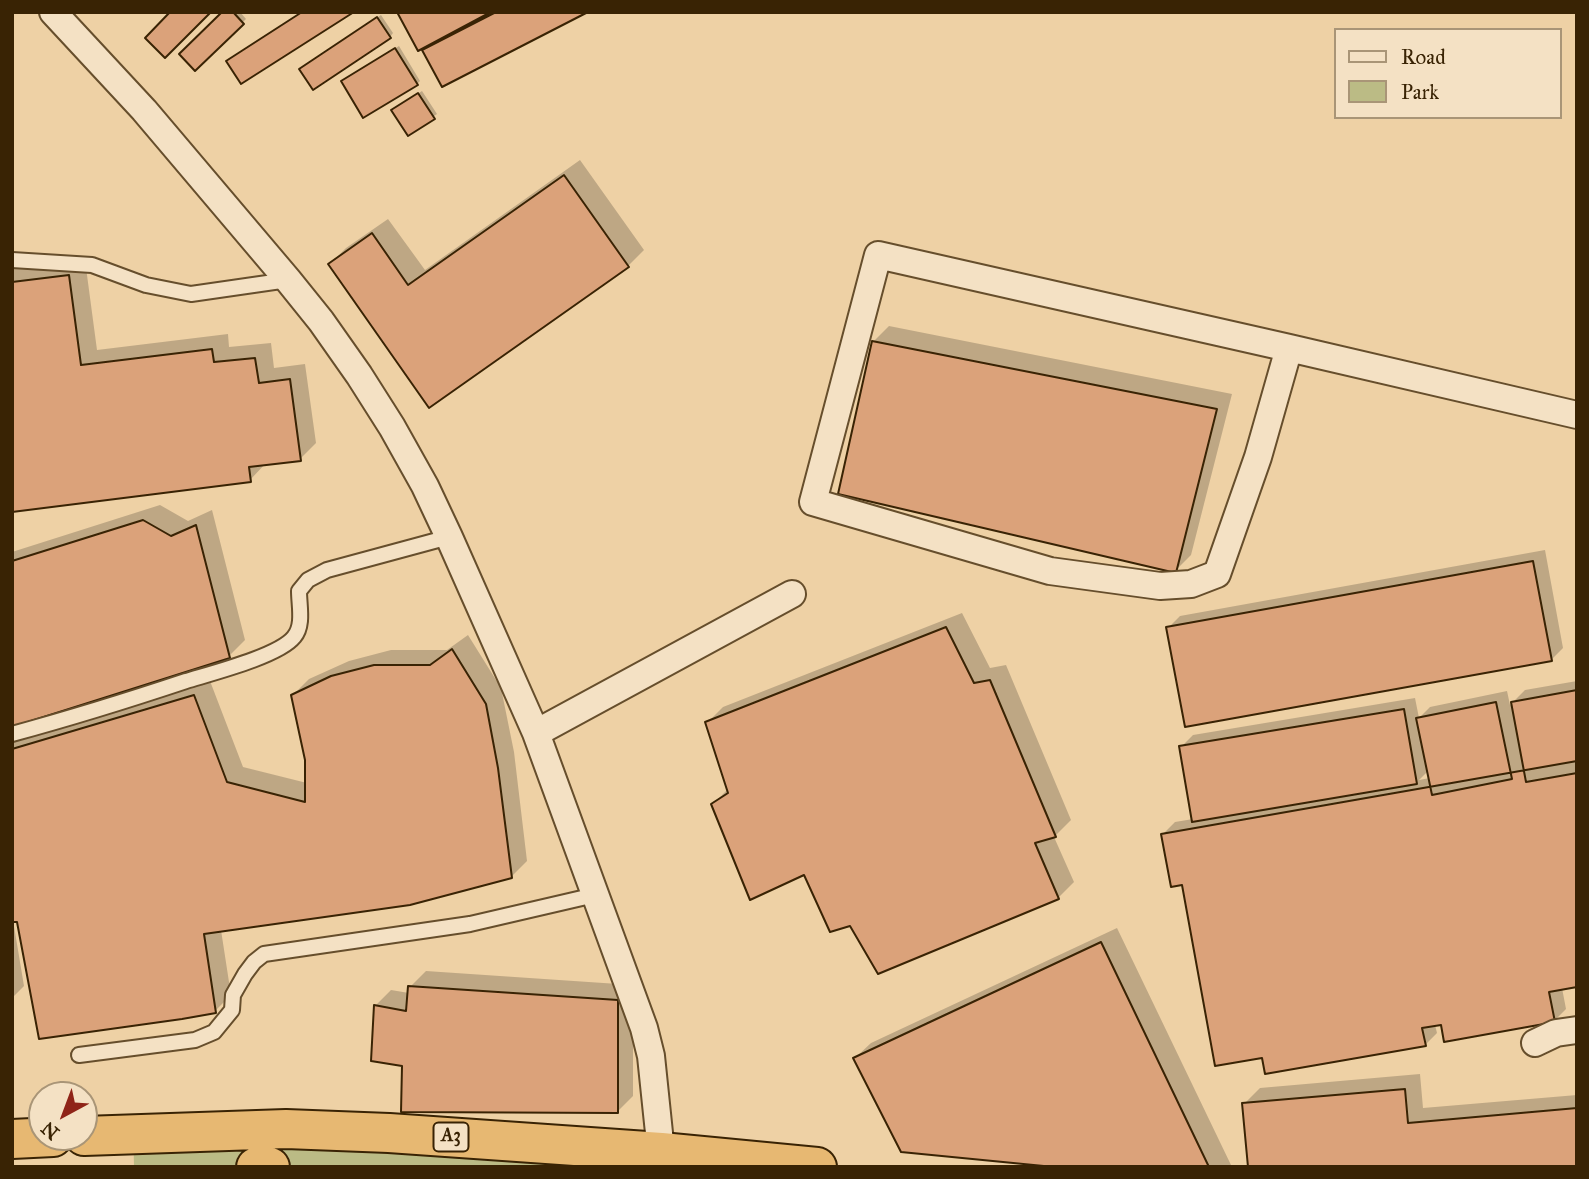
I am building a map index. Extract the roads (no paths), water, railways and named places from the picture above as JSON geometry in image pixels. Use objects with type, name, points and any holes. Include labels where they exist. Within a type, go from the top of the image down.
[{"type":"highway","name":"A3","points":[[98,1136],[299,1130],[389,1133],[661,1152],[817,1167]]},
{"type":"highway","points":[[256,1167],[270,1167]]},
{"type":"street","points":[[53,12],[144,110],[321,321],[392,427],[425,486],[536,733],[644,1028],[654,1079],[661,1152]]},
{"type":"street","points":[[1289,348],[1258,457],[1217,574],[1191,584],[1160,586],[1050,571],[813,502],[877,255],[1289,348],[1577,415]]},
{"type":"street","points":[[536,733],[792,594]]},
{"type":"street","points":[[1535,1043],[1556,1033],[1577,1030]]},
{"type":"lane","points":[[12,260],[92,265],[146,285],[191,294],[288,280]]},
{"type":"lane","points":[[12,734],[235,666],[285,647],[297,635],[301,625],[299,591],[308,580],[327,570],[449,537]]},
{"type":"lane","points":[[79,1055],[195,1040],[214,1032],[232,1010],[233,995],[245,974],[254,961],[264,954],[470,924],[595,895]]}]
